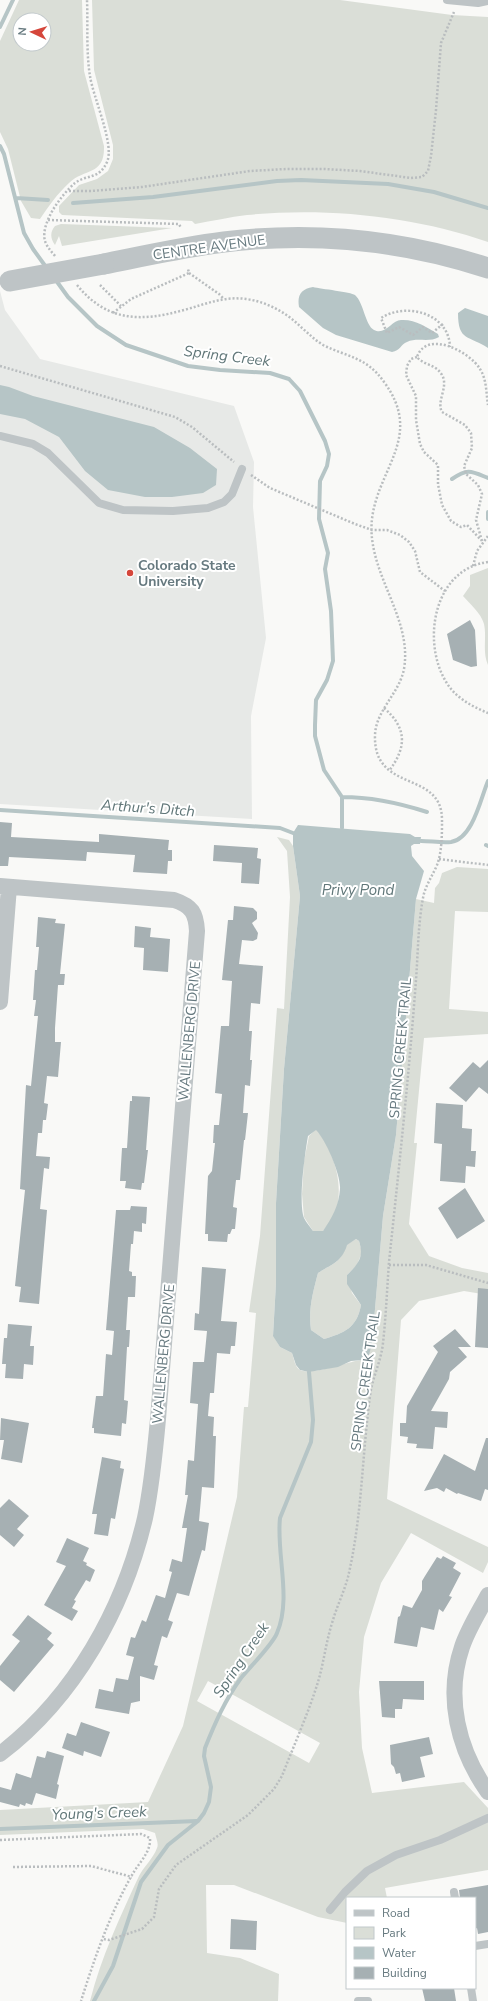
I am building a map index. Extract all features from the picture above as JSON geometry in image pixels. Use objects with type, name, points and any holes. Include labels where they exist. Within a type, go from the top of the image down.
[{"type":"street","name":"CENTRE AVENUE","points":[[5,282],[222,242],[265,238],[312,237],[382,242],[422,249],[488,268]]},
{"type":"street","name":"WALLENBERG DRIVE","points":[[0,1754],[39,1719],[59,1698],[83,1664],[105,1627],[123,1587],[145,1518],[152,1478],[158,1419],[197,932],[196,918],[191,910],[184,904],[174,900],[5,887]]},
{"type":"street","points":[[0,1002],[5,887]]},
{"type":"street","points":[[488,1595],[469,1630],[462,1648],[456,1671],[454,1698],[460,1737],[468,1760],[488,1792]]},
{"type":"lane","points":[[447,0],[478,3],[488,1]]},
{"type":"lane","points":[[0,436],[33,444],[48,453],[99,503],[123,510],[173,511],[208,508],[224,502],[232,494],[242,469]]},
{"type":"lane","points":[[330,1910],[344,1892],[367,1871],[396,1855],[440,1840],[488,1818]]},
{"type":"lane","points":[[476,1946],[488,1944]]},
{"type":"lane","points":[[471,1989],[473,2001]]},
{"type":"lane","points":[[358,2001],[368,2001]]},
{"type":"path","points":[[48,248],[44,233],[48,220],[55,206],[79,181],[102,171],[108,161],[109,152],[90,77],[88,0]]},
{"type":"path","points":[[68,191],[91,191],[142,187],[250,171],[286,169],[360,171],[411,178],[422,177],[428,171],[431,156],[441,43],[450,24],[457,1]]},
{"type":"path","points":[[48,220],[178,224],[181,228]]},
{"type":"path","points":[[188,268],[189,272],[223,298]]},
{"type":"path","points":[[113,313],[131,299],[189,272]]},
{"type":"path","points":[[100,285],[121,306]]},
{"type":"path","points":[[82,292],[97,306],[113,313],[129,317],[162,315],[223,298],[241,298],[267,304],[286,314],[320,343],[361,361],[375,370],[387,384],[395,401],[400,420],[399,440],[396,456],[376,502],[372,530],[373,548],[378,568],[400,624],[404,650],[404,670],[396,691],[384,708],[375,728],[375,742],[379,756],[389,771],[401,750],[402,736],[400,725],[394,716],[384,708]]},
{"type":"path","points":[[443,324],[432,332],[423,327],[413,335],[399,327],[387,332],[381,318],[401,311],[423,314],[435,318],[443,324],[450,340],[450,347]]},
{"type":"path","points":[[417,357],[418,352],[432,344],[450,347],[470,357],[480,369],[485,380],[488,405]]},
{"type":"path","points":[[417,357],[419,360],[434,366],[442,375],[444,386],[440,405],[442,412],[465,425],[471,433],[472,444],[464,468],[466,473],[478,485],[482,494],[476,520],[482,541]]},
{"type":"path","points":[[417,357],[411,359],[406,366],[406,375],[416,396],[416,420],[420,444],[424,452],[434,460],[439,468],[438,484],[442,505],[451,521],[458,526],[468,525],[482,541]]},
{"type":"path","points":[[0,366],[175,417],[192,427],[242,469],[270,488],[335,514],[355,524],[372,530],[387,530],[400,535],[409,542],[415,551],[420,572],[445,590]]},
{"type":"path","points":[[473,566],[477,551],[482,541],[488,536]]},
{"type":"path","points":[[488,562],[473,566],[457,577],[445,590],[441,598],[434,627],[433,643],[436,657],[445,681],[464,701],[488,713]]},
{"type":"path","name":"SPRING CREEK TRAIL","points":[[103,1939],[109,1940],[142,1929],[154,1916],[159,1888],[176,1865],[248,1815],[274,1789],[282,1776],[319,1681],[332,1622],[348,1579],[355,1538],[370,1397],[383,1345],[389,1265],[407,1093],[423,897],[439,859],[442,832],[442,815],[440,804],[432,793],[423,786],[400,778],[389,771]]},
{"type":"path","points":[[439,859],[488,864]]},
{"type":"path","points":[[389,1265],[426,1265],[488,1283]]},
{"type":"path","points":[[0,1840],[146,1835],[150,1838],[149,1848],[132,1877],[103,1939],[81,2001]]},
{"type":"path","points":[[13,1867],[91,1866],[132,1877]]},
{"type":"shaded area","name":"Colorado State University","points":[[0,291],[5,310],[40,359],[234,406],[254,462],[253,507],[266,638],[251,716],[252,819],[0,804]]},
{"type":"green space","points":[[19,0],[82,0],[84,71],[104,146],[103,156],[98,167],[75,178],[69,183],[53,200],[40,219],[31,218],[21,201],[8,149],[0,132],[0,41],[12,15],[12,52],[52,52],[52,12],[13,12]]},
{"type":"green space","points":[[92,0],[340,0],[452,15],[488,17],[488,242],[460,233],[400,220],[338,213],[307,212],[247,215],[195,224],[192,221],[62,215],[59,212],[59,206],[79,185],[97,179],[108,171],[113,159],[113,145],[94,70]]},
{"type":"green space","points":[[61,224],[172,228],[62,246],[59,236],[55,245],[51,235],[55,226]]},
{"type":"green space","points":[[488,568],[488,665],[485,655],[483,620],[478,612],[463,596],[470,586],[470,575]]},
{"type":"green space","points":[[277,837],[289,840],[293,846],[300,896],[284,1069],[276,1203],[276,1283],[273,1335],[280,1347],[292,1353],[298,1369],[312,1371],[362,1360],[372,1344],[383,1216],[396,1135],[416,899],[434,903],[435,888],[439,883],[442,873],[457,867],[488,869],[488,912],[455,911],[449,1009],[488,1012],[488,1034],[424,1038],[414,1143],[417,1143],[409,1224],[429,1256],[462,1268],[488,1273],[488,1295],[464,1291],[419,1301],[401,1320],[387,1499],[488,1547],[488,1562],[483,1573],[411,1533],[381,1583],[364,1637],[359,1692],[362,1748],[372,1793],[464,1782],[488,1808],[488,1870],[385,1888],[387,1897],[346,1897],[346,1923],[318,1917],[234,1885],[206,1885],[207,1953],[240,1958],[279,1974],[278,2001],[90,2001],[105,1953],[118,1922],[139,1876],[158,1846],[155,1833],[143,1829],[0,1835],[0,1810],[148,1802],[183,1726],[237,1497],[244,1407],[248,1407],[256,1313],[249,1312],[260,1236],[277,1008],[284,1009],[290,897],[287,851]],"holes":[[[208,1681],[320,1743],[309,1763],[197,1701]]]},
{"type":"green space","points":[[316,1129],[328,1147],[333,1158],[339,1192],[335,1213],[323,1231],[313,1231],[304,1217],[302,1194],[304,1161],[309,1136]]},
{"type":"green space","points":[[356,1239],[359,1241],[362,1252],[357,1265],[347,1275],[352,1293],[361,1305],[359,1313],[353,1324],[343,1332],[324,1339],[311,1330],[310,1323],[314,1287],[318,1273],[336,1262],[342,1255],[346,1245]]},
{"type":"water","points":[[313,287],[355,295],[360,303],[368,324],[374,330],[382,331],[395,322],[406,320],[425,326],[438,334],[439,337],[431,340],[411,341],[405,343],[397,350],[392,352],[336,335],[323,328],[299,307],[299,296],[301,293],[305,289]]},
{"type":"water","points":[[465,308],[488,316],[488,348],[462,333],[458,313]]},
{"type":"water","points":[[0,385],[33,396],[154,427],[190,448],[217,469],[216,485],[203,493],[172,497],[145,497],[108,490],[85,471],[59,437],[25,419],[0,414]]},
{"type":"water","name":"Privy Pond","points":[[298,825],[410,834],[415,837],[421,837],[420,844],[414,844],[411,846],[412,856],[424,871],[416,899],[396,1135],[383,1216],[372,1344],[368,1358],[351,1361],[338,1367],[309,1372],[300,1370],[296,1365],[292,1353],[280,1347],[273,1336],[276,1283],[276,1203],[284,1069],[300,896],[293,846],[293,833]],"holes":[[[316,1130],[324,1141],[332,1158],[340,1183],[337,1206],[323,1231],[313,1231],[304,1218],[302,1211],[303,1177],[308,1136]],[[356,1239],[359,1241],[361,1256],[355,1267],[347,1275],[347,1284],[361,1305],[359,1313],[353,1324],[343,1332],[324,1339],[311,1330],[310,1323],[314,1287],[318,1273],[339,1259],[345,1251],[347,1245]]]},
{"type":"building","points":[[470,620],[475,630],[477,666],[471,667],[453,660],[447,634]]},
{"type":"building","points":[[0,822],[12,823],[11,837],[99,842],[99,834],[169,840],[168,850],[172,850],[172,861],[168,861],[167,874],[133,872],[135,855],[87,852],[86,861],[9,857],[8,866],[0,866]]},
{"type":"building","points":[[214,845],[258,848],[257,858],[261,859],[259,884],[241,883],[242,863],[213,861]]},
{"type":"building","points":[[234,906],[253,908],[257,912],[257,919],[252,923],[258,933],[257,939],[253,941],[242,940],[239,964],[263,966],[260,1004],[251,1003],[249,1031],[252,1031],[250,1060],[252,1060],[250,1086],[245,1085],[243,1113],[248,1113],[240,1180],[236,1180],[233,1207],[237,1208],[235,1229],[232,1229],[230,1234],[228,1234],[227,1242],[208,1241],[208,1234],[205,1234],[208,1176],[212,1171],[215,1143],[213,1143],[214,1125],[219,1125],[222,1094],[215,1093],[221,1026],[229,1026],[232,981],[222,980],[228,920],[233,920]]},
{"type":"building","points":[[38,917],[56,919],[55,923],[65,924],[60,974],[65,974],[64,985],[58,985],[55,1028],[55,1042],[61,1042],[58,1077],[47,1076],[44,1103],[48,1104],[46,1120],[43,1120],[42,1133],[38,1133],[36,1156],[50,1157],[49,1169],[44,1168],[40,1209],[47,1210],[39,1304],[19,1302],[21,1287],[15,1286],[25,1190],[20,1189],[26,1085],[31,1086],[38,1016],[34,1016],[36,1000],[33,1000],[35,970],[37,970],[39,947],[36,947]]},
{"type":"building","points":[[135,926],[151,928],[150,937],[170,939],[168,972],[143,970],[144,948],[134,947]]},
{"type":"building","points":[[488,1060],[488,1094],[479,1087],[466,1102],[449,1088],[473,1062],[480,1068]]},
{"type":"building","points":[[132,1096],[150,1097],[146,1150],[148,1150],[144,1183],[142,1183],[141,1190],[125,1188],[126,1181],[120,1181],[122,1148],[127,1148],[130,1101],[132,1101]]},
{"type":"building","points":[[436,1103],[463,1105],[462,1128],[472,1129],[471,1151],[476,1151],[475,1167],[466,1166],[465,1183],[440,1181],[442,1144],[434,1143]]},
{"type":"building","points":[[465,1188],[485,1221],[457,1239],[438,1208]]},
{"type":"building","points":[[131,1206],[147,1207],[146,1224],[142,1223],[142,1232],[134,1231],[133,1244],[131,1244],[129,1271],[132,1272],[132,1276],[136,1276],[135,1297],[128,1297],[126,1330],[130,1330],[129,1347],[127,1347],[124,1400],[128,1401],[126,1424],[122,1423],[121,1436],[94,1433],[94,1428],[92,1428],[96,1396],[103,1396],[106,1354],[112,1355],[114,1331],[106,1330],[116,1210],[130,1210]]},
{"type":"building","points":[[202,1267],[226,1269],[221,1321],[237,1322],[235,1346],[231,1346],[230,1354],[217,1353],[214,1393],[210,1393],[208,1416],[214,1417],[213,1436],[216,1436],[214,1488],[202,1487],[199,1521],[209,1523],[205,1551],[202,1550],[189,1596],[177,1593],[168,1620],[173,1622],[167,1638],[162,1636],[154,1665],[158,1666],[154,1680],[140,1676],[140,1701],[131,1703],[129,1714],[95,1708],[99,1689],[113,1692],[116,1678],[128,1680],[134,1657],[126,1655],[131,1637],[135,1638],[142,1620],[146,1622],[156,1595],[165,1598],[172,1572],[169,1571],[172,1559],[182,1562],[187,1528],[182,1528],[188,1495],[185,1495],[188,1460],[194,1461],[198,1404],[190,1403],[193,1362],[204,1362],[207,1331],[194,1330],[195,1313],[199,1314]]},
{"type":"building","points":[[478,1288],[488,1289],[488,1348],[475,1347]]},
{"type":"building","points":[[8,1324],[32,1326],[30,1346],[34,1346],[33,1365],[24,1364],[23,1379],[5,1378],[6,1364],[2,1364],[4,1338],[7,1338]]},
{"type":"building","points":[[455,1329],[471,1347],[458,1347],[467,1357],[450,1372],[449,1379],[431,1411],[448,1412],[447,1428],[435,1427],[433,1449],[416,1448],[417,1444],[407,1443],[408,1437],[400,1436],[400,1423],[406,1423],[407,1406],[438,1352],[433,1346]]},
{"type":"building","points":[[1,1418],[29,1423],[22,1463],[1,1459],[4,1440],[0,1440]]},
{"type":"building","points":[[486,1438],[488,1438],[488,1490],[485,1489],[481,1501],[458,1493],[457,1494],[446,1488],[444,1492],[437,1488],[424,1491],[444,1454],[475,1471]]},
{"type":"building","points":[[102,1457],[121,1461],[120,1468],[124,1469],[115,1519],[111,1518],[108,1536],[94,1534],[97,1514],[92,1514]]},
{"type":"building","points":[[9,1499],[29,1516],[17,1529],[24,1535],[14,1547],[0,1535],[0,1508]]},
{"type":"building","points":[[67,1538],[89,1548],[83,1561],[87,1563],[86,1565],[95,1570],[90,1582],[86,1580],[74,1600],[76,1601],[72,1608],[78,1611],[72,1621],[44,1605],[66,1566],[56,1562]]},
{"type":"building","points":[[443,1556],[456,1563],[453,1568],[461,1573],[449,1596],[452,1597],[443,1612],[439,1609],[434,1630],[421,1627],[417,1647],[394,1643],[398,1617],[400,1616],[403,1605],[412,1608],[422,1590],[422,1581],[437,1557],[441,1559]]},
{"type":"building","points":[[28,1615],[52,1633],[47,1639],[54,1645],[14,1692],[0,1680],[0,1666],[20,1641],[12,1635]]},
{"type":"building","points":[[379,1681],[424,1681],[424,1700],[403,1699],[402,1709],[395,1709],[395,1718],[382,1717]]},
{"type":"building","points":[[81,1722],[110,1732],[101,1757],[84,1751],[83,1756],[62,1748],[67,1733],[76,1736]]},
{"type":"building","points":[[429,1737],[433,1754],[420,1757],[425,1777],[402,1782],[400,1773],[396,1774],[394,1767],[391,1764],[390,1745]]},
{"type":"building","points":[[47,1751],[64,1756],[57,1784],[59,1785],[56,1799],[36,1793],[32,1805],[26,1803],[25,1806],[20,1804],[19,1807],[0,1802],[0,1787],[11,1790],[16,1773],[31,1778],[37,1756],[45,1758]]},
{"type":"building","points":[[488,1885],[488,1932],[478,1934],[476,1928],[476,1897],[460,1897],[459,1890]]},
{"type":"building","points":[[231,1919],[257,1921],[256,1950],[230,1949]]},
{"type":"building","points":[[422,1989],[454,1989],[456,2001],[425,2001]]},
{"type":"waterway","name":"Spring Creek","points":[[0,27],[13,0]]},
{"type":"waterway","name":"Spring Creek","points":[[0,146],[4,154],[24,233],[46,267]]},
{"type":"waterway","points":[[73,203],[153,197],[277,181],[301,180],[388,184],[434,192],[488,208]]},
{"type":"waterway","points":[[16,198],[48,200]]},
{"type":"waterway","name":"Spring Creek","points":[[55,279],[68,297],[97,326],[126,345],[188,366],[220,370],[270,373],[289,379],[300,391],[325,441],[329,454],[327,466],[320,481],[319,519],[328,553],[325,569],[331,611],[333,661],[327,680],[316,700],[315,736],[324,770],[342,797],[342,828]]},
{"type":"waterway","points":[[452,479],[466,472],[473,472],[488,478]]},
{"type":"waterway","points":[[488,512],[488,519]]},
{"type":"waterway","points":[[421,841],[451,842],[459,839],[471,826],[488,781]]},
{"type":"waterway","points":[[342,797],[385,801],[427,812]]},
{"type":"waterway","name":"Arthur's Ditch","points":[[0,810],[280,828],[293,833]]},
{"type":"waterway","name":"Spring Creek","points":[[94,2001],[113,1966],[141,1882],[168,1845],[198,1821],[209,1802],[211,1787],[204,1756],[205,1748],[221,1712],[241,1678],[275,1638],[277,1633],[283,1605],[283,1576],[279,1532],[280,1518],[311,1442],[313,1420],[309,1372]]},
{"type":"waterway","name":"Young's Creek","points":[[0,1829],[197,1821]]},
{"type":"place","name":"Colorado State University","points":[[130,573]]}]
